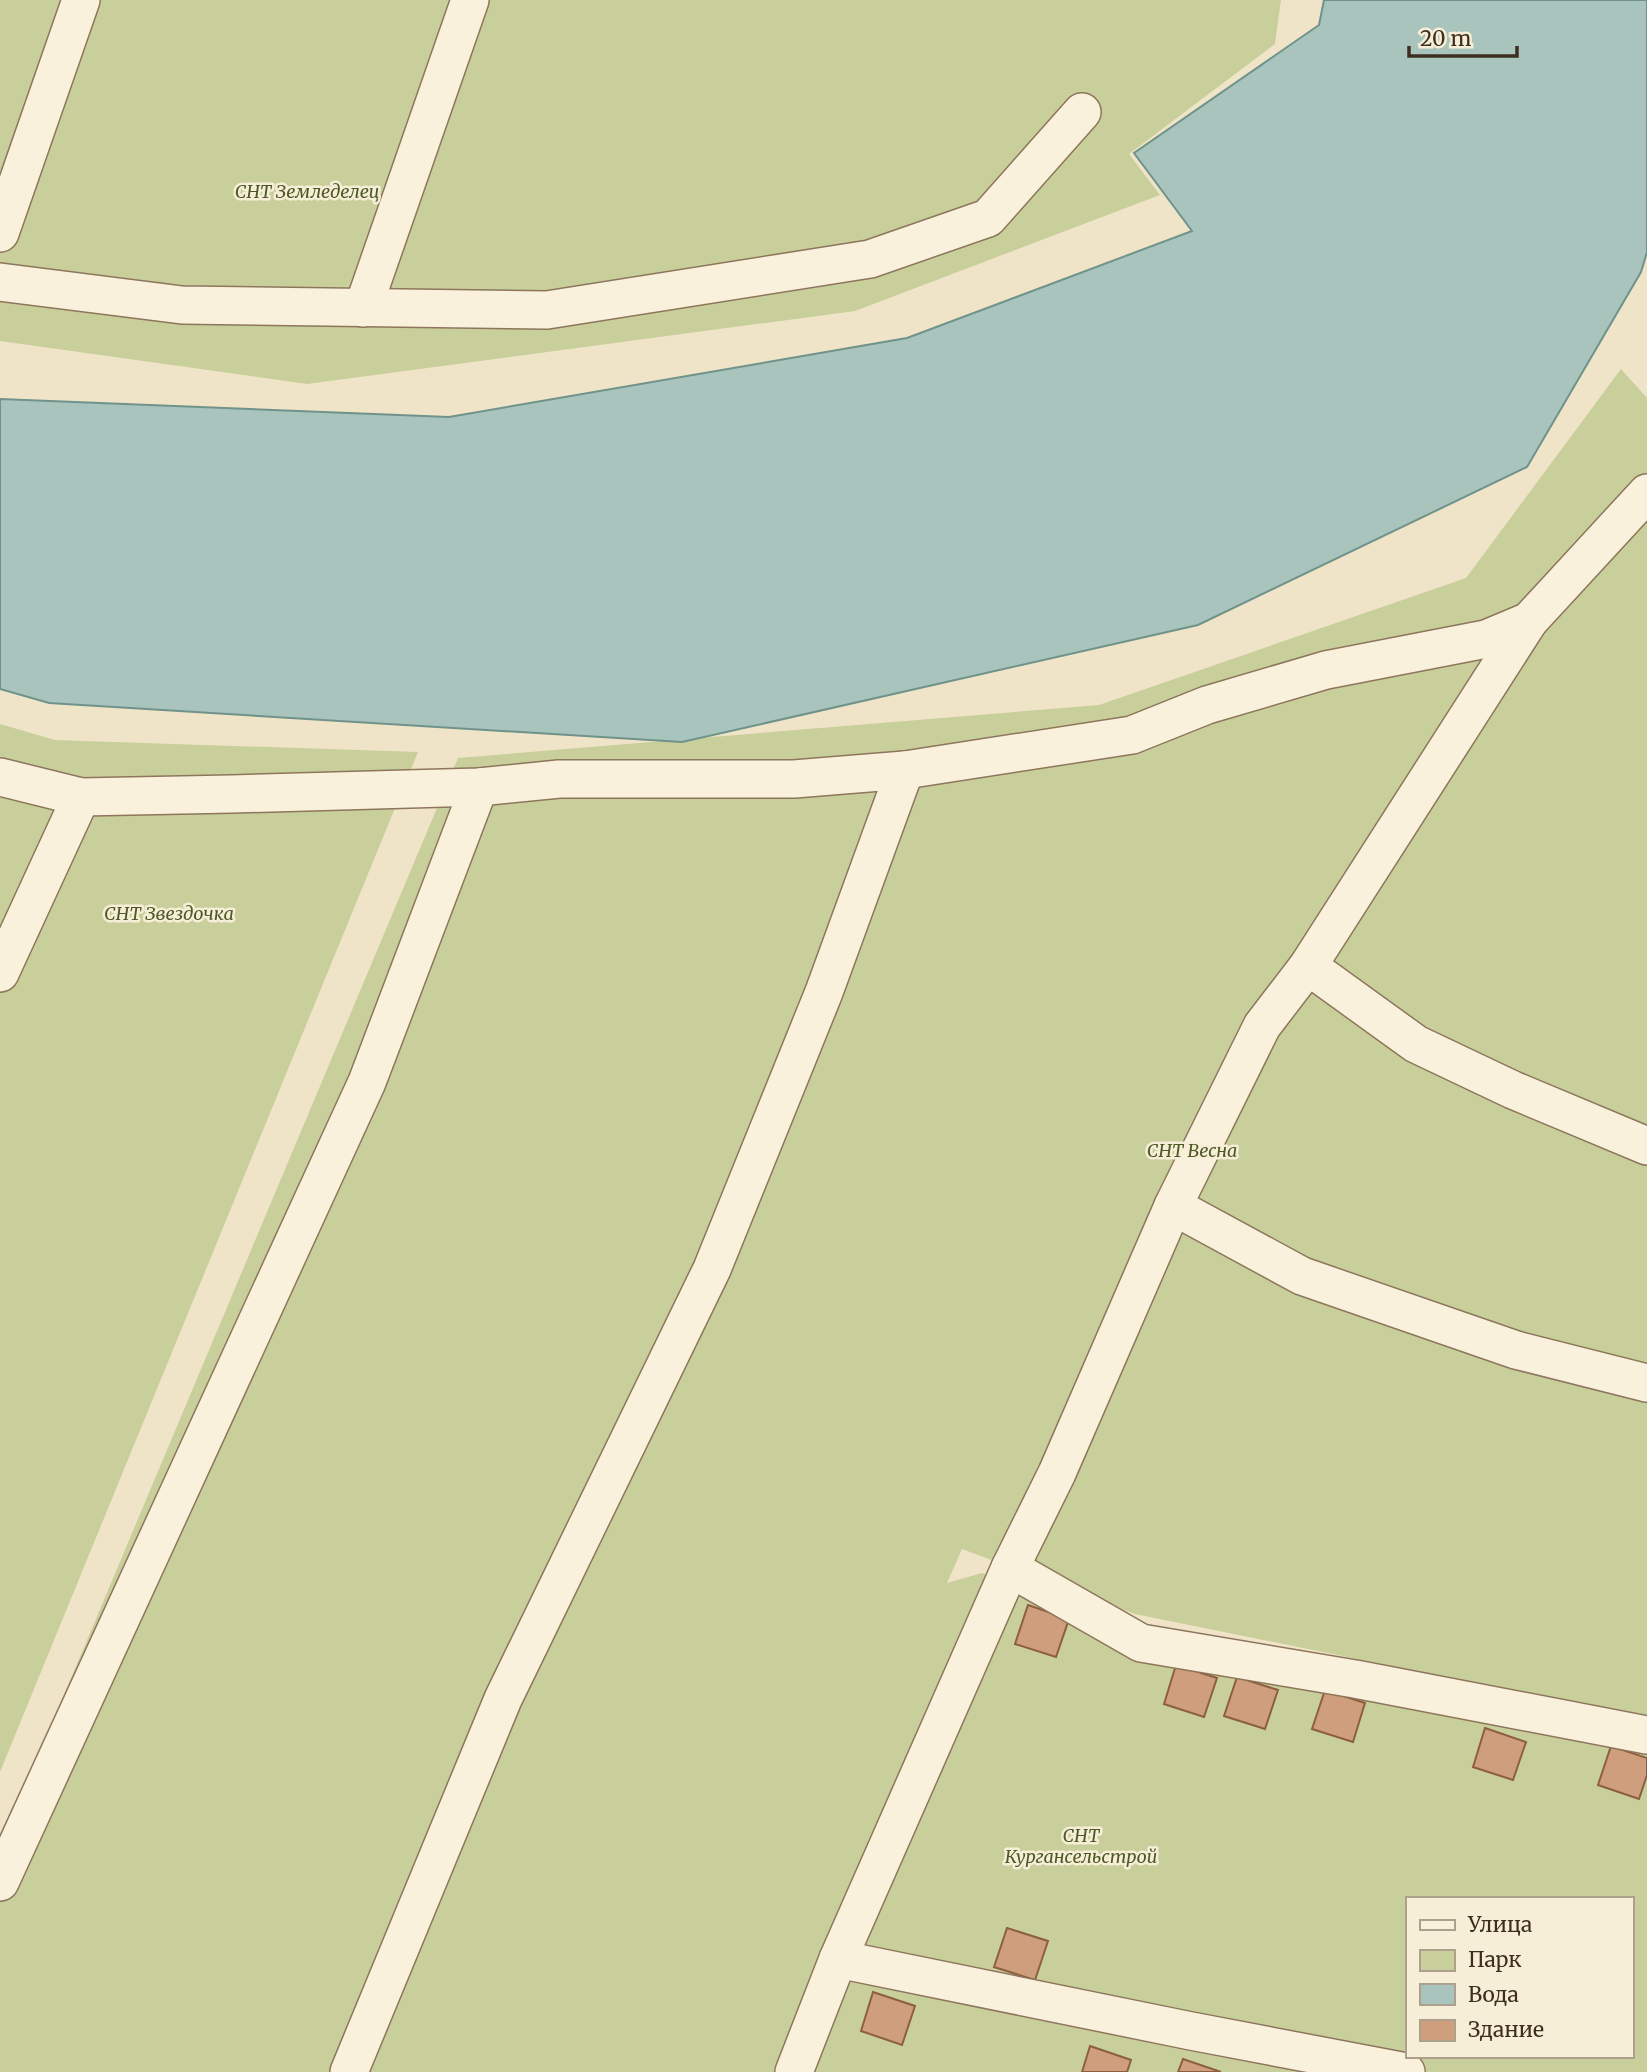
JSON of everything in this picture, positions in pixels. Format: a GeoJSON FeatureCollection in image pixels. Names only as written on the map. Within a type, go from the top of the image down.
{"type":"FeatureCollection","features":[{"type":"Feature","properties":{"kind":"street"},"geometry":{"type":"LineString","coordinates":[[0,233],[81,0]]}},
{"type":"Feature","properties":{"kind":"street"},"geometry":{"type":"LineString","coordinates":[[363,308],[470,0]]}},
{"type":"Feature","properties":{"kind":"street"},"geometry":{"type":"LineString","coordinates":[[0,282],[182,305],[547,310],[870,258],[988,218],[1082,112]]}},
{"type":"Feature","properties":{"kind":"street"},"geometry":{"type":"LineString","coordinates":[[794,2072],[838,1959],[1010,1568],[1057,1473],[1173,1206],[1262,1027],[1308,966],[1529,621],[1647,493]]}},
{"type":"Feature","properties":{"kind":"street"},"geometry":{"type":"LineString","coordinates":[[0,777],[81,797],[479,786],[559,779],[794,779],[905,770],[1132,735],[1207,705],[1326,670],[1486,639],[1529,621]]}},
{"type":"Feature","properties":{"kind":"street"},"geometry":{"type":"LineString","coordinates":[[349,2072],[503,1699],[712,1269],[824,992],[905,770]]}},
{"type":"Feature","properties":{"kind":"street"},"geometry":{"type":"LineString","coordinates":[[0,1882],[367,1082],[479,786]]}},
{"type":"Feature","properties":{"kind":"street"},"geometry":{"type":"LineString","coordinates":[[0,974],[81,797]]}},
{"type":"Feature","properties":{"kind":"street"},"geometry":{"type":"LineString","coordinates":[[1308,966],[1416,1044],[1513,1090],[1647,1146]]}},
{"type":"Feature","properties":{"kind":"street"},"geometry":{"type":"LineString","coordinates":[[1173,1206],[1302,1276],[1516,1350],[1647,1383]]}},
{"type":"Feature","properties":{"kind":"street"},"geometry":{"type":"LineString","coordinates":[[1010,1568],[1141,1643],[1355,1679],[1647,1735]]}},
{"type":"Feature","properties":{"kind":"street"},"geometry":{"type":"LineString","coordinates":[[838,1959],[1406,2072]]}},
{"type":"Feature","properties":{"kind":"green space","name":"СНТ Земледелец"},"geometry":{"type":"Polygon","coordinates":[[[0,0],[1281,0],[1275,44],[1129,154],[1160,195],[855,311],[307,384],[0,341],[0,0]]]}},
{"type":"Feature","properties":{"kind":"green space","name":"СНТ Весна"},"geometry":{"type":"Polygon","coordinates":[[[1621,369],[1647,398],[1647,1715],[1135,1614],[962,1549],[947,1583],[982,1573],[1165,1634],[1647,1723],[1647,2072],[0,2072],[0,1847],[458,758],[1099,705],[1466,578],[1621,369]]]}},
{"type":"Feature","properties":{"kind":"green space","name":"СНТ Звездочка"},"geometry":{"type":"Polygon","coordinates":[[[0,724],[55,740],[418,752],[0,1772],[0,724]]]}},
{"type":"Feature","properties":{"kind":"water"},"geometry":{"type":"Polygon","coordinates":[[[1324,0],[1647,0],[1647,252],[1641,272],[1527,467],[1198,625],[682,742],[49,703],[0,689],[0,399],[449,417],[907,338],[1192,231],[1134,153],[1319,25],[1324,0]]]}},
{"type":"Feature","properties":{"kind":"building"},"geometry":{"type":"Polygon","coordinates":[[[1028,1605],[1069,1619],[1056,1657],[1015,1644],[1028,1605]]]}},
{"type":"Feature","properties":{"kind":"building"},"geometry":{"type":"Polygon","coordinates":[[[1176,1665],[1217,1678],[1204,1717],[1164,1704],[1176,1665]]]}},
{"type":"Feature","properties":{"kind":"building"},"geometry":{"type":"Polygon","coordinates":[[[1237,1677],[1278,1690],[1265,1729],[1224,1716],[1237,1677]]]}},
{"type":"Feature","properties":{"kind":"building"},"geometry":{"type":"Polygon","coordinates":[[[1325,1690],[1365,1703],[1353,1742],[1312,1729],[1325,1690]]]}},
{"type":"Feature","properties":{"kind":"building"},"geometry":{"type":"Polygon","coordinates":[[[1485,1728],[1526,1742],[1513,1780],[1473,1767],[1485,1728]]]}},
{"type":"Feature","properties":{"kind":"building"},"geometry":{"type":"Polygon","coordinates":[[[1611,1746],[1647,1758],[1647,1775],[1639,1799],[1598,1785],[1611,1746]]]}},
{"type":"Feature","properties":{"kind":"building"},"geometry":{"type":"Polygon","coordinates":[[[1007,1928],[1048,1941],[1035,1980],[994,1967],[1007,1928]]]}},
{"type":"Feature","properties":{"kind":"building"},"geometry":{"type":"Polygon","coordinates":[[[873,1992],[915,2006],[902,2045],[861,2031],[873,1992]]]}},
{"type":"Feature","properties":{"kind":"building"},"geometry":{"type":"Polygon","coordinates":[[[1090,2046],[1131,2060],[1127,2072],[1082,2072],[1090,2046]]]}},
{"type":"Feature","properties":{"kind":"building"},"geometry":{"type":"Polygon","coordinates":[[[1183,2059],[1221,2072],[1178,2072],[1183,2059]]]}},
{"type":"Feature","properties":{"kind":"park label","name":"СНТ Кургансельстрой"},"geometry":{"type":"Point","coordinates":[1081,1846]}}]}
